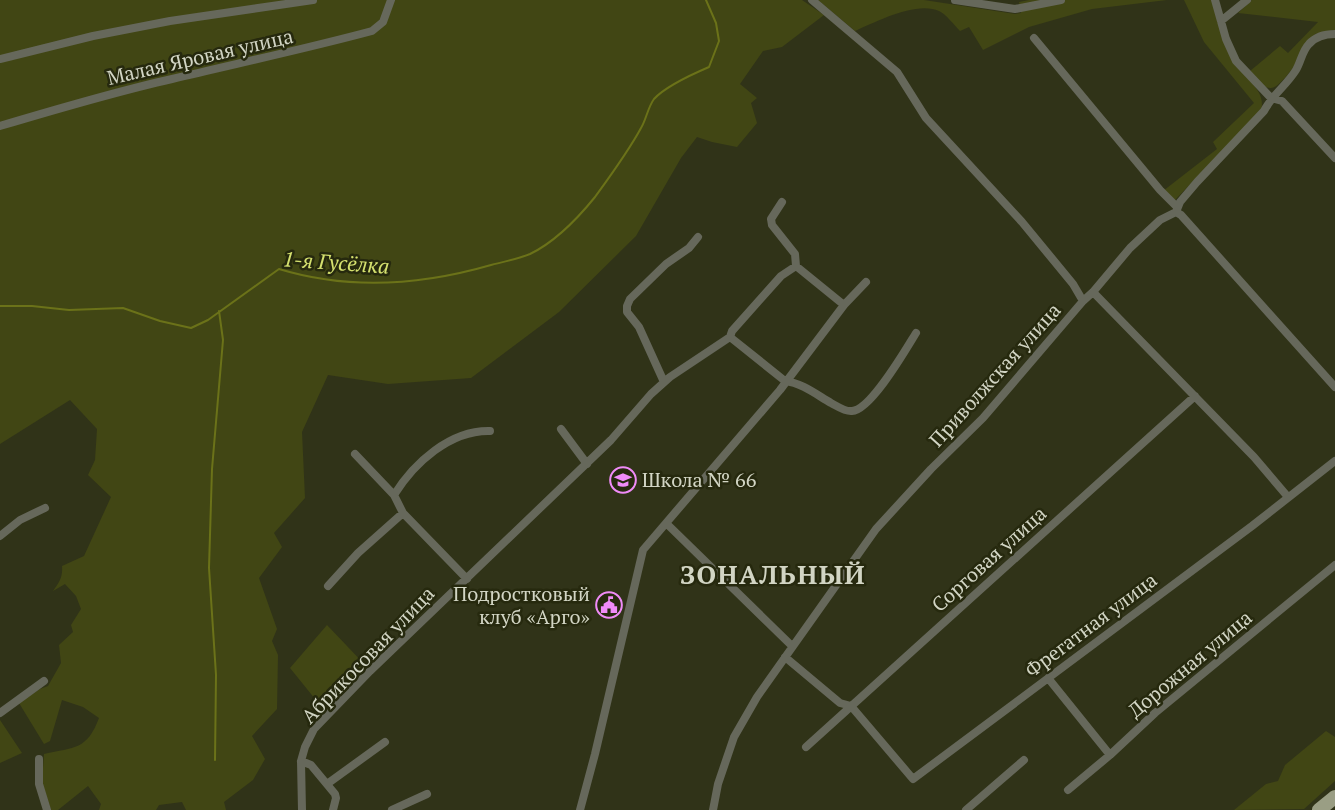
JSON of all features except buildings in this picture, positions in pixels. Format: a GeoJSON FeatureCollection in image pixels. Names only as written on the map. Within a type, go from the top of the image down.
{"type":"FeatureCollection","features":[{"type":"Feature","properties":{"kind":"main road"},"geometry":{"type":"LineString","coordinates":[[1319,810],[1335,796]]}},
{"type":"Feature","properties":{"kind":"street"},"geometry":{"type":"LineString","coordinates":[[0,58],[170,21],[313,0]]}},
{"type":"Feature","properties":{"kind":"street","name":"Малая Яровая улица"},"geometry":{"type":"LineString","coordinates":[[0,126],[124,91],[264,59],[372,31],[383,22],[391,0]]}},
{"type":"Feature","properties":{"kind":"street","name":"Приволжская улица"},"geometry":{"type":"LineString","coordinates":[[713,810],[718,784],[734,737],[757,697],[876,529],[931,469],[983,418],[1083,302],[1073,284],[1022,222],[926,118],[897,72],[812,0]]}},
{"type":"Feature","properties":{"kind":"street"},"geometry":{"type":"LineString","coordinates":[[956,0],[1015,9],[1061,0]]}},
{"type":"Feature","properties":{"kind":"street"},"geometry":{"type":"LineString","coordinates":[[1215,0],[1226,39],[1236,61],[1271,98],[1282,101],[1335,158]]}},
{"type":"Feature","properties":{"kind":"street"},"geometry":{"type":"LineString","coordinates":[[1221,21],[1247,0]]}},
{"type":"Feature","properties":{"kind":"street"},"geometry":{"type":"LineString","coordinates":[[1083,302],[1130,248],[1160,220],[1176,209],[1197,182],[1264,111],[1271,98],[1279,92],[1297,69],[1308,44],[1318,37],[1335,34]]}},
{"type":"Feature","properties":{"kind":"street"},"geometry":{"type":"LineString","coordinates":[[1034,38],[1181,215],[1334,383]]}},
{"type":"Feature","properties":{"kind":"street"},"geometry":{"type":"LineString","coordinates":[[782,202],[771,219],[772,225],[795,254],[796,266],[844,305]]}},
{"type":"Feature","properties":{"kind":"street"},"geometry":{"type":"LineString","coordinates":[[664,382],[639,327],[627,312],[627,306],[637,292],[666,264],[689,248],[698,237]]}},
{"type":"Feature","properties":{"kind":"street","name":"Абрикосовая улица"},"geometry":{"type":"LineString","coordinates":[[303,810],[301,761],[314,729],[587,464],[651,394],[664,382],[730,337],[732,331],[781,276],[796,266]]}},
{"type":"Feature","properties":{"kind":"street"},"geometry":{"type":"LineString","coordinates":[[580,810],[640,560],[650,540],[667,524],[785,381],[844,305],[866,282]]}},
{"type":"Feature","properties":{"kind":"street"},"geometry":{"type":"LineString","coordinates":[[1093,292],[1254,457],[1288,497]]}},
{"type":"Feature","properties":{"kind":"street"},"geometry":{"type":"LineString","coordinates":[[730,337],[785,381],[795,382],[851,412],[860,409],[886,381],[916,333]]}},
{"type":"Feature","properties":{"kind":"street","name":"Сорговая улица"},"geometry":{"type":"LineString","coordinates":[[806,747],[1195,396]]}},
{"type":"Feature","properties":{"kind":"street"},"geometry":{"type":"LineString","coordinates":[[561,429],[587,464]]}},
{"type":"Feature","properties":{"kind":"street"},"geometry":{"type":"LineString","coordinates":[[394,495],[424,458],[460,436],[473,431],[490,431]]}},
{"type":"Feature","properties":{"kind":"street"},"geometry":{"type":"LineString","coordinates":[[355,454],[394,495],[403,513],[467,579]]}},
{"type":"Feature","properties":{"kind":"street","name":"Фрегатная улица"},"geometry":{"type":"LineString","coordinates":[[851,706],[913,779],[1252,526],[1335,461]]}},
{"type":"Feature","properties":{"kind":"street"},"geometry":{"type":"LineString","coordinates":[[0,536],[20,520],[45,508]]}},
{"type":"Feature","properties":{"kind":"street"},"geometry":{"type":"LineString","coordinates":[[328,586],[358,553],[403,513]]}},
{"type":"Feature","properties":{"kind":"street"},"geometry":{"type":"LineString","coordinates":[[667,524],[792,646]]}},
{"type":"Feature","properties":{"kind":"street","name":"Дорожная улица"},"geometry":{"type":"LineString","coordinates":[[1068,790],[1155,713],[1335,565]]}},
{"type":"Feature","properties":{"kind":"street"},"geometry":{"type":"LineString","coordinates":[[785,657],[840,703],[851,706]]}},
{"type":"Feature","properties":{"kind":"street"},"geometry":{"type":"LineString","coordinates":[[1048,678],[1110,755]]}},
{"type":"Feature","properties":{"kind":"street"},"geometry":{"type":"LineString","coordinates":[[0,713],[44,681]]}},
{"type":"Feature","properties":{"kind":"street"},"geometry":{"type":"LineString","coordinates":[[327,784],[385,742]]}},
{"type":"Feature","properties":{"kind":"street"},"geometry":{"type":"LineString","coordinates":[[39,759],[39,784],[47,810]]}},
{"type":"Feature","properties":{"kind":"street"},"geometry":{"type":"LineString","coordinates":[[966,810],[1024,760]]}},
{"type":"Feature","properties":{"kind":"street"},"geometry":{"type":"LineString","coordinates":[[301,761],[311,765],[327,784],[336,798],[333,810]]}},
{"type":"Feature","properties":{"kind":"street"},"geometry":{"type":"LineString","coordinates":[[392,810],[427,794]]}},
{"type":"Feature","properties":{"kind":"green space"},"geometry":{"type":"Polygon","coordinates":[[[0,0],[802,0],[824,15],[782,47],[763,51],[740,84],[757,98],[751,103],[757,123],[737,147],[697,137],[681,158],[636,236],[559,312],[471,378],[388,384],[328,375],[302,432],[305,498],[274,533],[282,547],[259,578],[277,629],[272,641],[278,655],[277,709],[252,736],[265,759],[253,780],[224,802],[226,810],[186,810],[182,802],[159,805],[156,810],[99,810],[101,804],[88,786],[58,810],[51,810],[42,782],[44,754],[72,748],[84,742],[90,736],[99,718],[83,707],[62,700],[50,741],[44,744],[19,703],[48,686],[61,663],[59,645],[73,632],[71,625],[81,609],[76,596],[65,584],[53,591],[60,580],[62,566],[84,556],[111,497],[88,475],[95,460],[97,429],[70,400],[0,444],[0,0]]]}},
{"type":"Feature","properties":{"kind":"green space"},"geometry":{"type":"Polygon","coordinates":[[[818,0],[924,0],[1015,14],[1021,13],[1019,2],[1029,0],[1167,0],[1092,9],[1029,27],[983,50],[969,27],[960,31],[939,11],[919,9],[908,11],[855,31],[818,0]]]}},
{"type":"Feature","properties":{"kind":"green space"},"geometry":{"type":"Polygon","coordinates":[[[1184,0],[1212,0],[1231,55],[1258,90],[1262,103],[1261,110],[1175,200],[1163,191],[1217,149],[1213,142],[1254,103],[1204,42],[1184,0]]]}},
{"type":"Feature","properties":{"kind":"green space"},"geometry":{"type":"Polygon","coordinates":[[[1252,0],[1335,0],[1335,30],[1315,34],[1288,74],[1271,88],[1262,85],[1250,71],[1280,46],[1288,53],[1318,22],[1238,13],[1252,0]]]}},
{"type":"Feature","properties":{"kind":"green space"},"geometry":{"type":"Polygon","coordinates":[[[327,625],[367,667],[324,710],[290,668],[327,625]]]}},
{"type":"Feature","properties":{"kind":"green space"},"geometry":{"type":"Polygon","coordinates":[[[0,720],[22,753],[0,763],[0,720]]]}},
{"type":"Feature","properties":{"kind":"green space"},"geometry":{"type":"Polygon","coordinates":[[[1326,731],[1335,737],[1335,781],[1304,809],[1234,810],[1266,784],[1278,781],[1285,765],[1326,731]]]}},
{"type":"Feature","properties":{"kind":"waterway","name":"1-я Гусёлка"},"geometry":{"type":"LineString","coordinates":[[0,306],[32,306],[69,310],[123,308],[160,321],[191,328],[208,320],[279,269],[332,280],[412,281],[465,272],[530,254],[565,229],[595,197],[636,137],[654,99],[673,85],[709,67],[719,41],[716,23],[706,0]]}},
{"type":"Feature","properties":{"kind":"waterway"},"geometry":{"type":"LineString","coordinates":[[215,760],[216,675],[209,568],[212,469],[223,340],[219,311]]}},
{"type":"Feature","properties":{"kind":"place","name":"Школа № 66"},"geometry":{"type":"Point","coordinates":[623,480]}},
{"type":"Feature","properties":{"kind":"place","name":"Подростковый клуб «Арго»"},"geometry":{"type":"Point","coordinates":[609,605]}},
{"type":"Feature","properties":{"kind":"district","name":"ЗОНАЛЬНЫЙ"},"geometry":{"type":"Point","coordinates":[773,575]}}]}
